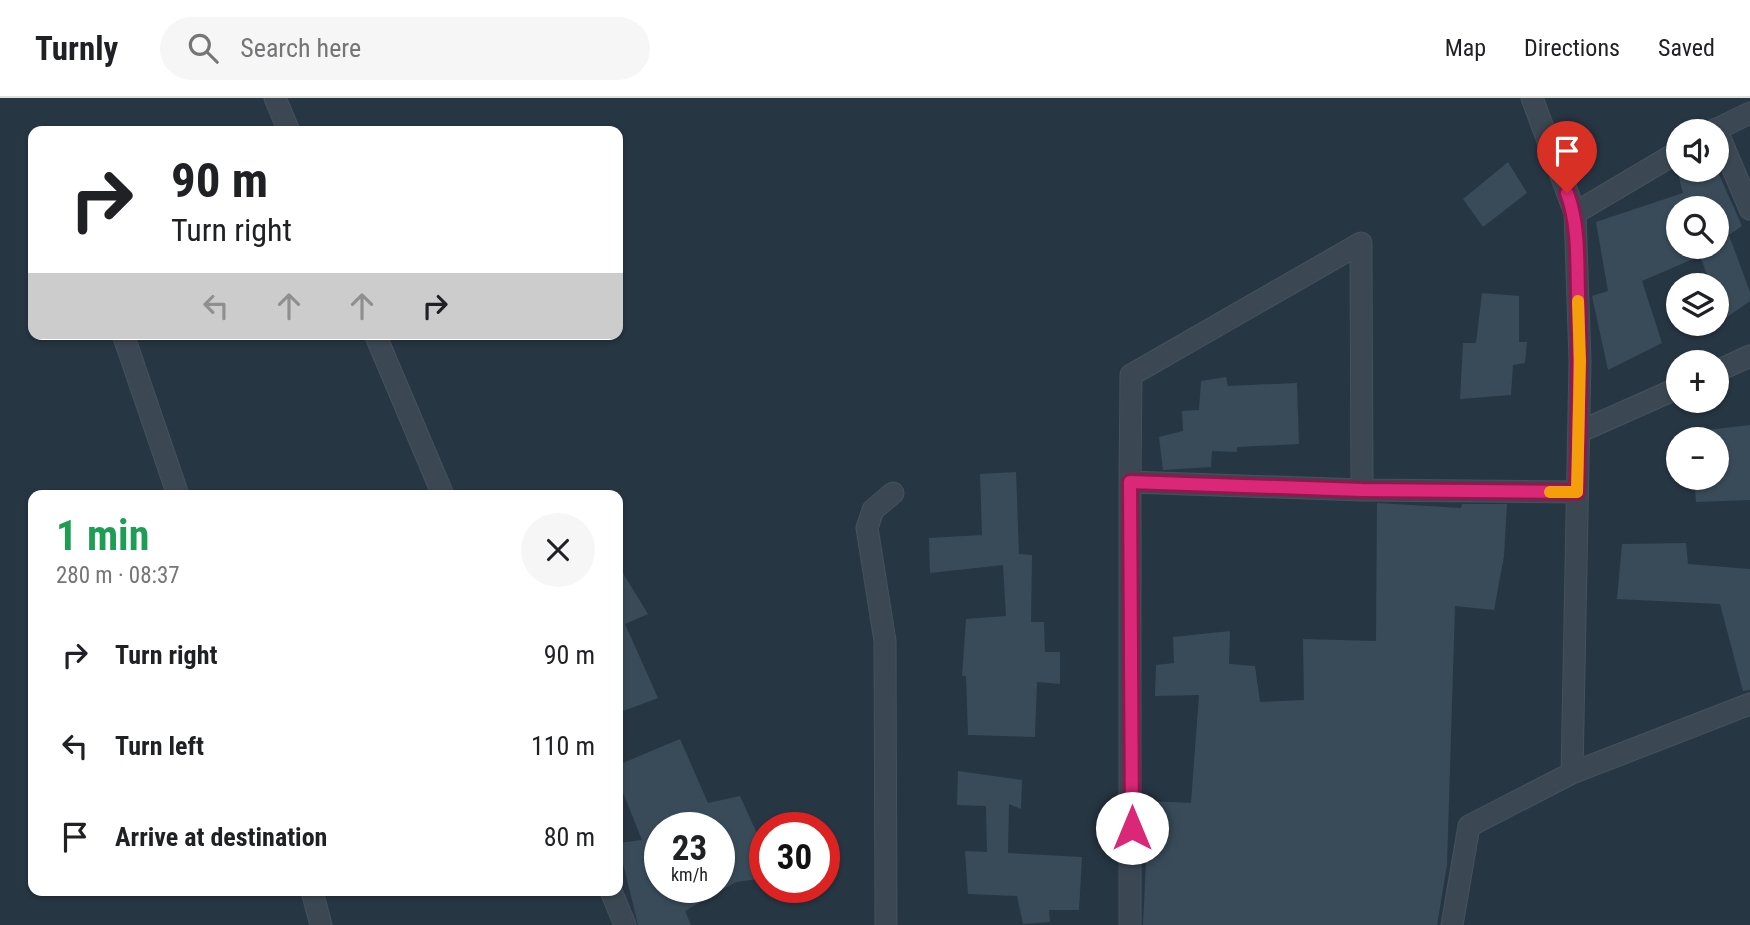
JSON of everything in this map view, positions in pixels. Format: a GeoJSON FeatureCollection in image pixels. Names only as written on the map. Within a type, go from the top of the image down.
{"type":"FeatureCollection","features":[{"type":"Feature","properties":{"kind":"street"},"geometry":{"type":"LineString","coordinates":[[275,98],[287,126]]}},
{"type":"Feature","properties":{"kind":"street"},"geometry":{"type":"LineString","coordinates":[[1532,98],[1575,213],[1580,361],[1572,774]]}},
{"type":"Feature","properties":{"kind":"street"},"geometry":{"type":"LineString","coordinates":[[1729,123],[1750,113]]}},
{"type":"Feature","properties":{"kind":"street"},"geometry":{"type":"LineString","coordinates":[[1575,213],[1666,159]]}},
{"type":"Feature","properties":{"kind":"street"},"geometry":{"type":"LineString","coordinates":[[1729,163],[1750,209]]}},
{"type":"Feature","properties":{"kind":"street"},"geometry":{"type":"LineString","coordinates":[[1130,925],[1131,375],[1361,243],[1362,490]]}},
{"type":"Feature","properties":{"kind":"street"},"geometry":{"type":"LineString","coordinates":[[125,340],[176,490]]}},
{"type":"Feature","properties":{"kind":"street"},"geometry":{"type":"LineString","coordinates":[[378,340],[441,490]]}},
{"type":"Feature","properties":{"kind":"street"},"geometry":{"type":"LineString","coordinates":[[1729,365],[1750,356]]}},
{"type":"Feature","properties":{"kind":"street"},"geometry":{"type":"LineString","coordinates":[[1578,432],[1666,393]]}},
{"type":"Feature","properties":{"kind":"street"},"geometry":{"type":"LineString","coordinates":[[1130,482],[1362,490],[1577,492]]}},
{"type":"Feature","properties":{"kind":"street"},"geometry":{"type":"LineString","coordinates":[[886,925],[886,641],[867,528],[873,510],[893,492]]}},
{"type":"Feature","properties":{"kind":"street"},"geometry":{"type":"LineString","coordinates":[[1452,925],[1469,826],[1572,774],[1750,705]]}},
{"type":"Feature","properties":{"kind":"street"},"geometry":{"type":"LineString","coordinates":[[313,896],[321,925]]}},
{"type":"Feature","properties":{"kind":"street"},"geometry":{"type":"LineString","coordinates":[[613,896],[625,925]]}},
{"type":"Feature","properties":{"kind":"building"},"geometry":{"type":"Polygon","coordinates":[[[1508,162],[1527,193],[1483,227],[1463,199],[1508,162]]]}},
{"type":"Feature","properties":{"kind":"building"},"geometry":{"type":"Polygon","coordinates":[[[1680,182],[1722,182],[1729,196],[1674,196],[1683,193],[1680,182]]]}},
{"type":"Feature","properties":{"kind":"building"},"geometry":{"type":"Polygon","coordinates":[[[1729,197],[1742,226],[1729,235],[1729,197]]]}},
{"type":"Feature","properties":{"kind":"building"},"geometry":{"type":"Polygon","coordinates":[[[1666,199],[1666,259],[1693,259],[1642,281],[1662,343],[1608,370],[1592,296],[1608,291],[1596,222],[1666,199]]]}},
{"type":"Feature","properties":{"kind":"building"},"geometry":{"type":"Polygon","coordinates":[[[1729,235],[1750,292],[1750,301],[1729,316],[1729,273],[1706,273],[1701,259],[1729,259],[1729,235]]]}},
{"type":"Feature","properties":{"kind":"building"},"geometry":{"type":"Polygon","coordinates":[[[1482,293],[1519,296],[1519,342],[1527,342],[1525,363],[1513,365],[1511,395],[1460,399],[1463,343],[1476,343],[1482,293]]]}},
{"type":"Feature","properties":{"kind":"building"},"geometry":{"type":"Polygon","coordinates":[[[1226,377],[1228,386],[1297,383],[1299,444],[1237,447],[1237,452],[1212,451],[1211,467],[1163,470],[1159,437],[1183,431],[1182,411],[1199,410],[1201,381],[1226,377]]]}},
{"type":"Feature","properties":{"kind":"building"},"geometry":{"type":"Polygon","coordinates":[[[1750,425],[1750,500],[1696,502],[1695,490],[1729,490],[1729,427],[1750,425]]]}},
{"type":"Feature","properties":{"kind":"building"},"geometry":{"type":"Polygon","coordinates":[[[1016,472],[1019,554],[1032,555],[1031,622],[1044,622],[1045,652],[1060,652],[1060,684],[1037,682],[1035,737],[968,735],[966,676],[962,676],[966,619],[1006,616],[1003,565],[930,573],[929,538],[982,535],[980,474],[1016,472]]]}},
{"type":"Feature","properties":{"kind":"building"},"geometry":{"type":"Polygon","coordinates":[[[1377,503],[1461,508],[1462,504],[1507,504],[1504,556],[1494,610],[1455,606],[1447,865],[1437,925],[1143,925],[1146,861],[1151,861],[1149,801],[1191,803],[1199,695],[1155,696],[1156,665],[1174,663],[1173,637],[1230,631],[1229,664],[1255,666],[1260,702],[1304,700],[1303,639],[1376,641],[1377,503]]]}},
{"type":"Feature","properties":{"kind":"building"},"geometry":{"type":"Polygon","coordinates":[[[1686,543],[1688,564],[1750,569],[1750,690],[1743,691],[1720,604],[1617,599],[1622,544],[1686,543]]]}},
{"type":"Feature","properties":{"kind":"building"},"geometry":{"type":"Polygon","coordinates":[[[623,573],[648,614],[625,624],[658,698],[623,711],[623,573]]]}},
{"type":"Feature","properties":{"kind":"building"},"geometry":{"type":"Polygon","coordinates":[[[680,739],[708,803],[740,796],[749,816],[749,880],[735,883],[735,812],[644,812],[644,903],[699,903],[685,911],[691,925],[638,925],[623,864],[623,842],[642,840],[623,792],[623,763],[680,739]]]}},
{"type":"Feature","properties":{"kind":"building"},"geometry":{"type":"Polygon","coordinates":[[[958,771],[1022,780],[1021,809],[1009,804],[1008,853],[1082,857],[1079,910],[1049,910],[1050,922],[1023,924],[1017,896],[968,894],[965,851],[987,852],[986,806],[957,805],[958,771]]]}},
{"type":"Feature","properties":{"kind":"slow traffic"},"geometry":{"type":"LineString","coordinates":[[1550,492],[1577,492],[1580,361],[1578,301]]}},
{"type":"Feature","properties":{"kind":"route"},"geometry":{"type":"LineString","coordinates":[[1132,828],[1130,482],[1362,490],[1577,492],[1580,361],[1575,213],[1567,193]]}}]}
